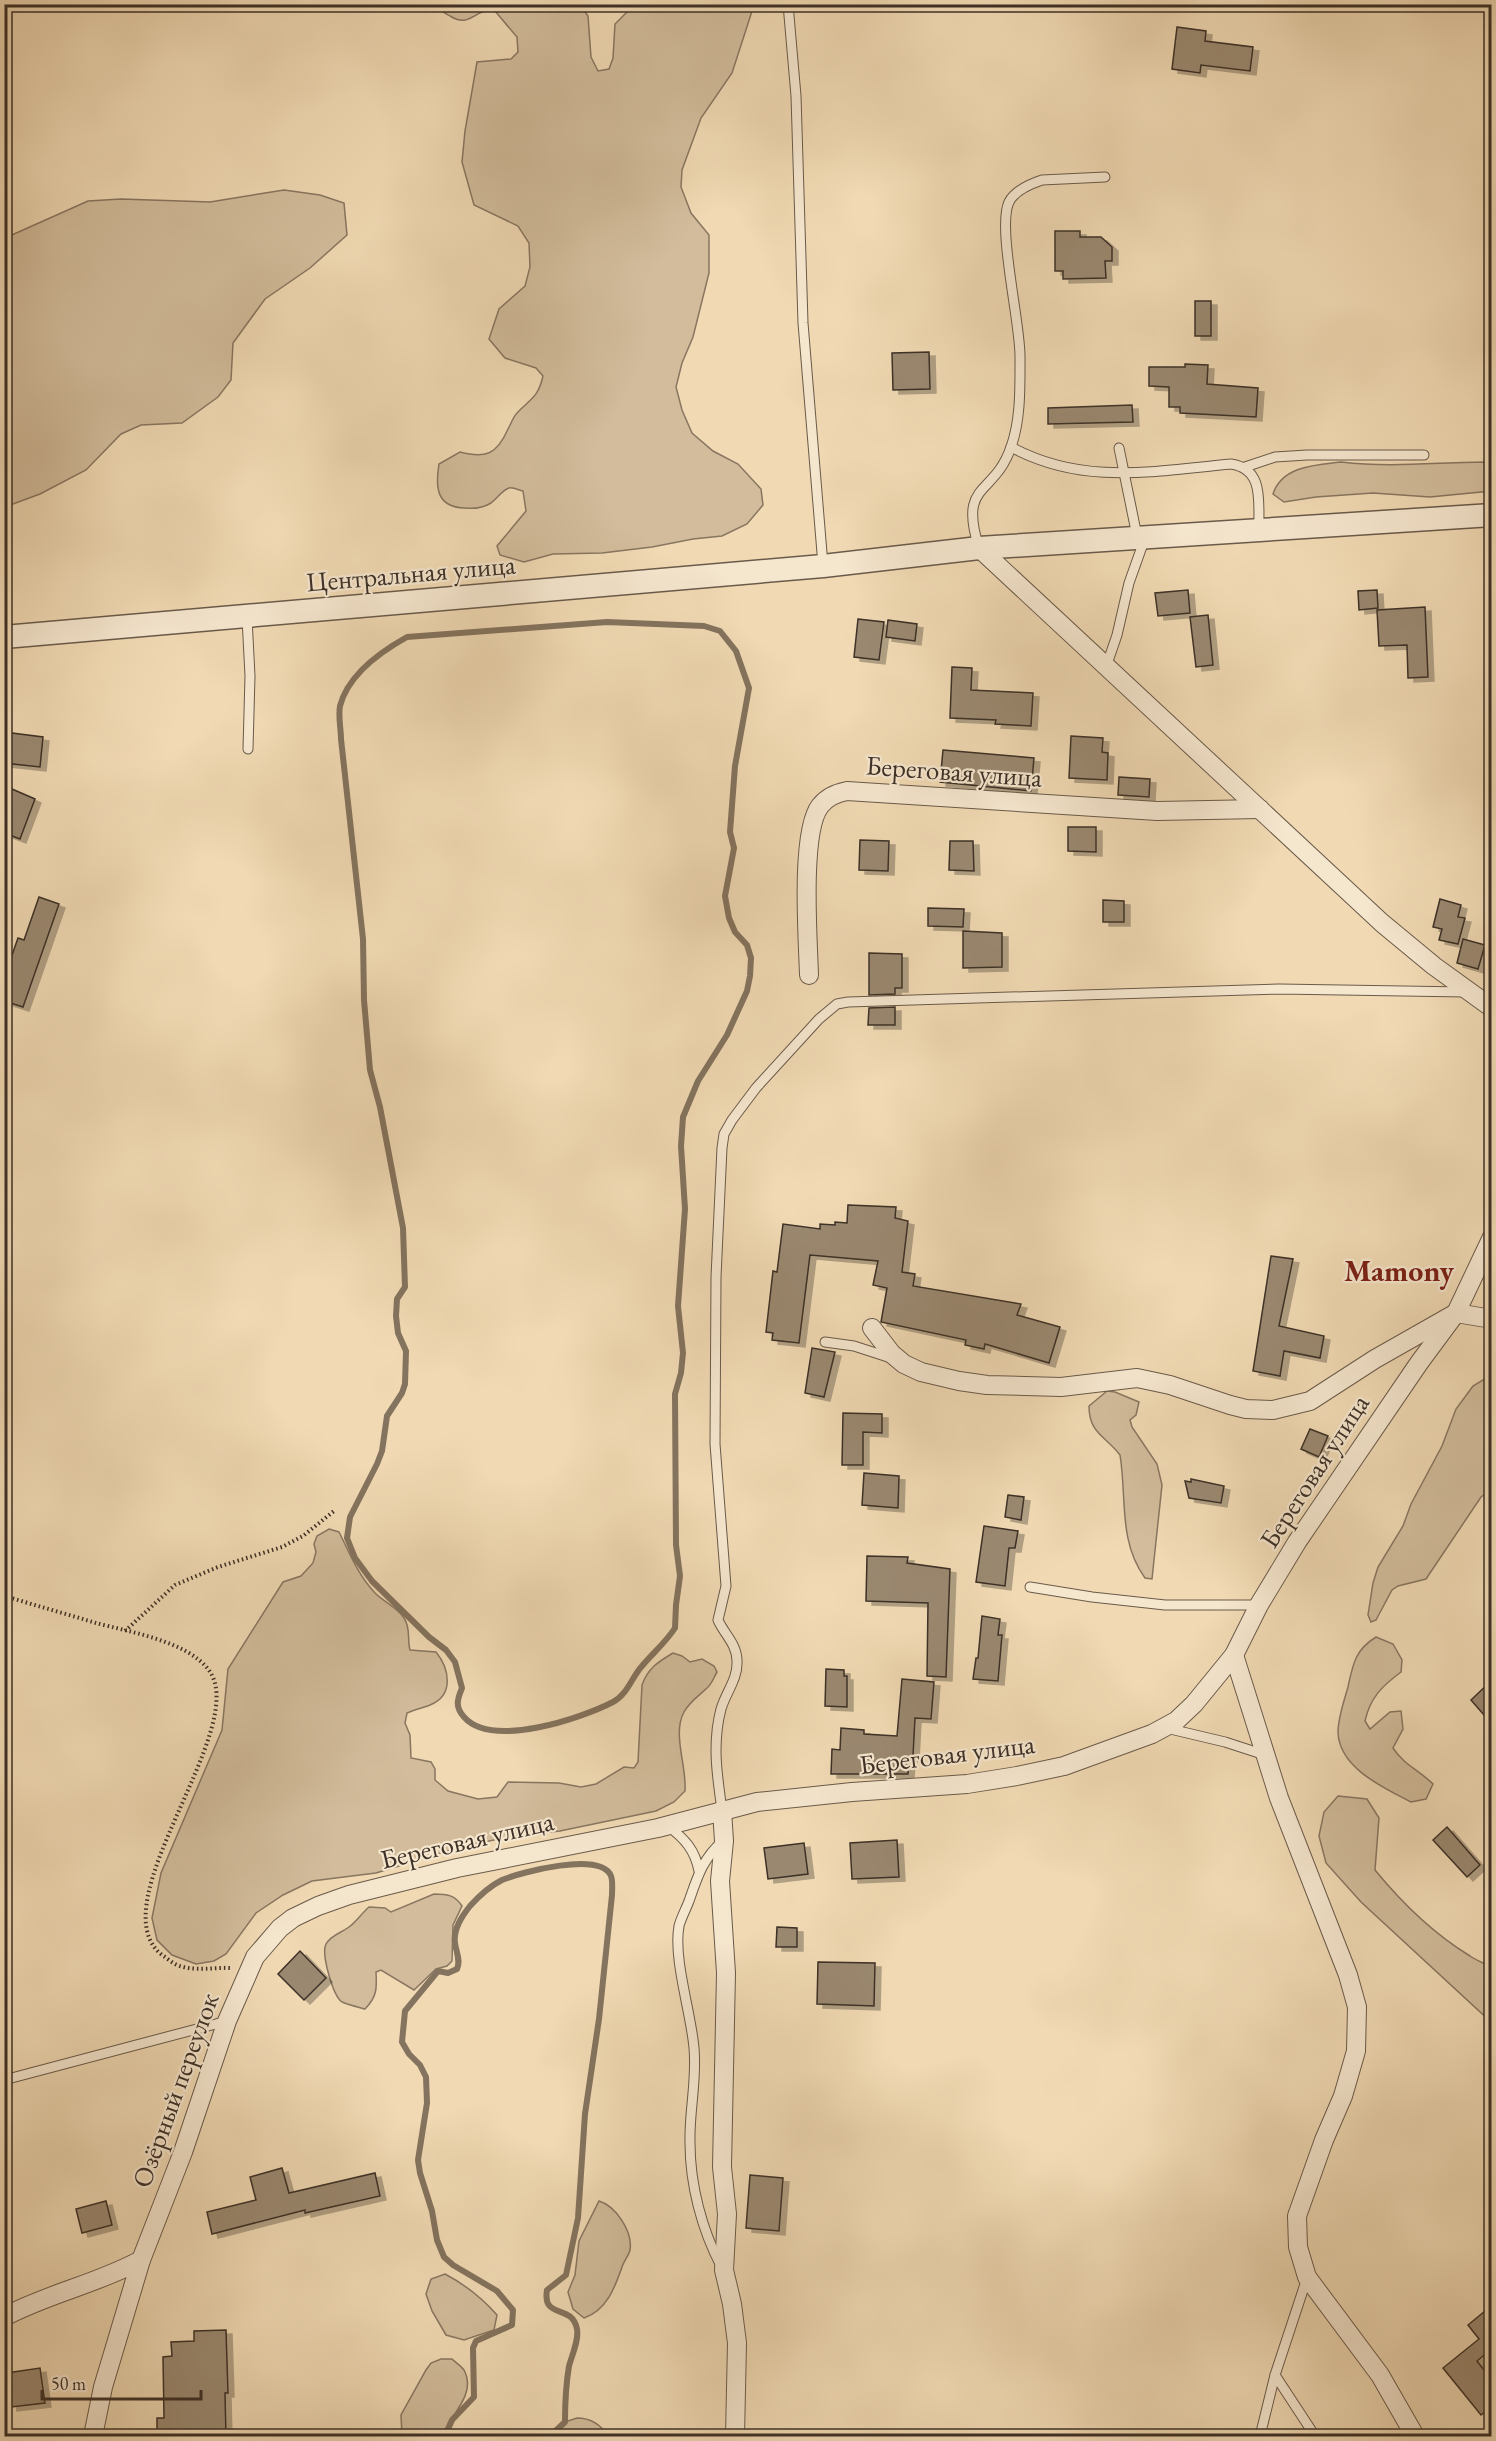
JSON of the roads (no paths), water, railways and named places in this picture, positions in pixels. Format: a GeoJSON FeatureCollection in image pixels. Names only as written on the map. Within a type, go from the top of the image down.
{"type":"FeatureCollection","features":[{"type":"Feature","properties":{"kind":"street","name":"Центральная улица"},"geometry":{"type":"LineString","coordinates":[[4,637],[823,566],[979,548],[1491,515]]}},
{"type":"Feature","properties":{"kind":"street"},"geometry":{"type":"LineString","coordinates":[[979,548],[1382,923],[1434,966],[1491,1008]]}},
{"type":"Feature","properties":{"kind":"street","name":"Береговая улица"},"geometry":{"type":"LineString","coordinates":[[808,975],[807,923],[811,829],[820,807],[836,793],[847,791],[1157,811],[1260,809]]}},
{"type":"Feature","properties":{"kind":"street","name":"Береговая улица"},"geometry":{"type":"LineString","coordinates":[[267,1941],[293,1918],[318,1906],[390,1884],[667,1825],[722,1810],[790,1798],[968,1784],[1017,1776],[1064,1766],[1121,1747],[1164,1728],[1176,1721],[1194,1704],[1234,1655],[1259,1605],[1298,1542],[1361,1447],[1456,1313],[1491,1237]]}},
{"type":"Feature","properties":{"kind":"street"},"geometry":{"type":"LineString","coordinates":[[872,1328],[892,1354],[904,1364],[921,1372],[987,1385],[1076,1386],[1117,1379],[1153,1380],[1246,1409],[1273,1410],[1310,1401],[1367,1363],[1456,1313],[1491,1319]]}},
{"type":"Feature","properties":{"kind":"street"},"geometry":{"type":"LineString","coordinates":[[1234,1655],[1279,1798],[1348,1975],[1357,2007],[1356,2051],[1343,2096],[1324,2140],[1297,2217],[1298,2247],[1307,2277],[1380,2375],[1415,2436]]}},
{"type":"Feature","properties":{"kind":"street"},"geometry":{"type":"LineString","coordinates":[[722,1810],[724,1841],[720,1881],[726,1973],[722,2091],[722,2167],[727,2214],[724,2270],[732,2304],[737,2343],[735,2436]]}},
{"type":"Feature","properties":{"kind":"street","name":"Озёрный переулок"},"geometry":{"type":"LineString","coordinates":[[93,2436],[102,2387],[141,2260],[183,2152],[227,2021],[250,1969],[267,1941]]}},
{"type":"Feature","properties":{"kind":"street"},"geometry":{"type":"LineString","coordinates":[[4,2318],[38,2301],[119,2272],[141,2260]]}},
{"type":"Feature","properties":{"kind":"lane"},"geometry":{"type":"LineString","coordinates":[[788,4],[796,96],[803,323],[823,566]]}},
{"type":"Feature","properties":{"kind":"lane"},"geometry":{"type":"LineString","coordinates":[[979,548],[973,528],[972,505],[980,490],[998,471],[1011,447],[1018,410],[1020,339],[1006,237],[1008,204],[1016,193],[1042,180],[1105,177]]}},
{"type":"Feature","properties":{"kind":"lane"},"geometry":{"type":"LineString","coordinates":[[1011,447],[1031,457],[1075,471],[1125,474],[1232,464],[1245,467],[1275,458],[1306,455],[1424,455]]}},
{"type":"Feature","properties":{"kind":"lane"},"geometry":{"type":"LineString","coordinates":[[1106,667],[1117,635],[1141,538],[1119,448]]}},
{"type":"Feature","properties":{"kind":"lane"},"geometry":{"type":"LineString","coordinates":[[1245,467],[1257,485],[1259,531]]}},
{"type":"Feature","properties":{"kind":"lane"},"geometry":{"type":"LineString","coordinates":[[247,615],[250,676],[248,748]]}},
{"type":"Feature","properties":{"kind":"lane"},"geometry":{"type":"LineString","coordinates":[[722,1810],[715,1753],[717,1729],[722,1707],[736,1673],[737,1661],[732,1642],[718,1620],[726,1586],[714,1444],[716,1277],[722,1148],[724,1134],[742,1106],[819,1019],[837,1004],[848,1002],[1279,989],[1470,992]]}},
{"type":"Feature","properties":{"kind":"lane"},"geometry":{"type":"LineString","coordinates":[[825,1342],[864,1348],[904,1364]]}},
{"type":"Feature","properties":{"kind":"lane"},"geometry":{"type":"LineString","coordinates":[[1030,1587],[1153,1604],[1259,1605]]}},
{"type":"Feature","properties":{"kind":"lane"},"geometry":{"type":"LineString","coordinates":[[1164,1728],[1225,1742],[1265,1755]]}},
{"type":"Feature","properties":{"kind":"lane"},"geometry":{"type":"LineString","coordinates":[[667,1825],[694,1851],[699,1871]]}},
{"type":"Feature","properties":{"kind":"lane"},"geometry":{"type":"LineString","coordinates":[[724,1841],[712,1851],[699,1871],[679,1926],[678,1947],[694,2048],[695,2090],[690,2145],[705,2232],[724,2270]]}},
{"type":"Feature","properties":{"kind":"lane"},"geometry":{"type":"LineString","coordinates":[[4,2080],[227,2021]]}},
{"type":"Feature","properties":{"kind":"lane"},"geometry":{"type":"LineString","coordinates":[[1260,2436],[1275,2375],[1307,2277]]}},
{"type":"Feature","properties":{"kind":"lane"},"geometry":{"type":"LineString","coordinates":[[1275,2375],[1316,2436]]}},
{"type":"Feature","properties":{"kind":"waterway"},"geometry":{"type":"LineString","coordinates":[[607,622],[704,626],[720,631],[736,651],[749,688],[735,766],[730,832],[734,848],[725,896],[729,918],[735,932],[747,945],[751,958],[750,976],[747,991],[727,1035],[698,1081],[683,1117],[681,1146],[685,1209],[678,1306],[683,1353],[681,1373],[675,1394],[676,1545],[680,1576],[675,1628],[638,1670],[622,1695],[613,1702],[581,1716],[537,1728],[515,1731],[495,1730],[477,1726],[464,1717],[459,1710],[458,1703],[462,1688],[455,1662],[446,1650],[429,1637],[372,1581],[355,1558],[347,1538],[350,1517],[382,1451],[387,1416],[405,1384],[406,1351],[398,1333],[396,1316],[397,1299],[405,1287],[403,1228],[380,1107],[370,1070],[364,1000],[363,939],[339,710],[344,695],[358,674],[376,657],[407,637],[607,622]]}},
{"type":"Feature","properties":{"kind":"waterway"},"geometry":{"type":"LineString","coordinates":[[445,2436],[452,2420],[474,2397],[473,2348],[476,2341],[512,2325],[513,2310],[497,2291],[453,2265],[444,2257],[437,2240],[432,2211],[418,2160],[427,2103],[426,2077],[420,2065],[409,2054],[402,2042],[405,2011],[438,1971],[448,1973],[457,1969],[455,1938],[457,1928],[470,1906],[489,1888],[502,1880],[526,1872],[577,1864],[604,1869],[611,1876],[612,1895],[599,2019],[585,2114],[578,2218],[566,2275],[547,2290],[549,2305],[570,2316],[577,2329],[576,2343],[568,2373],[565,2422],[550,2436]]}},
{"type":"Feature","properties":{"kind":"district","name":"Mamony"},"geometry":{"type":"Point","coordinates":[1399,1270]}}]}
